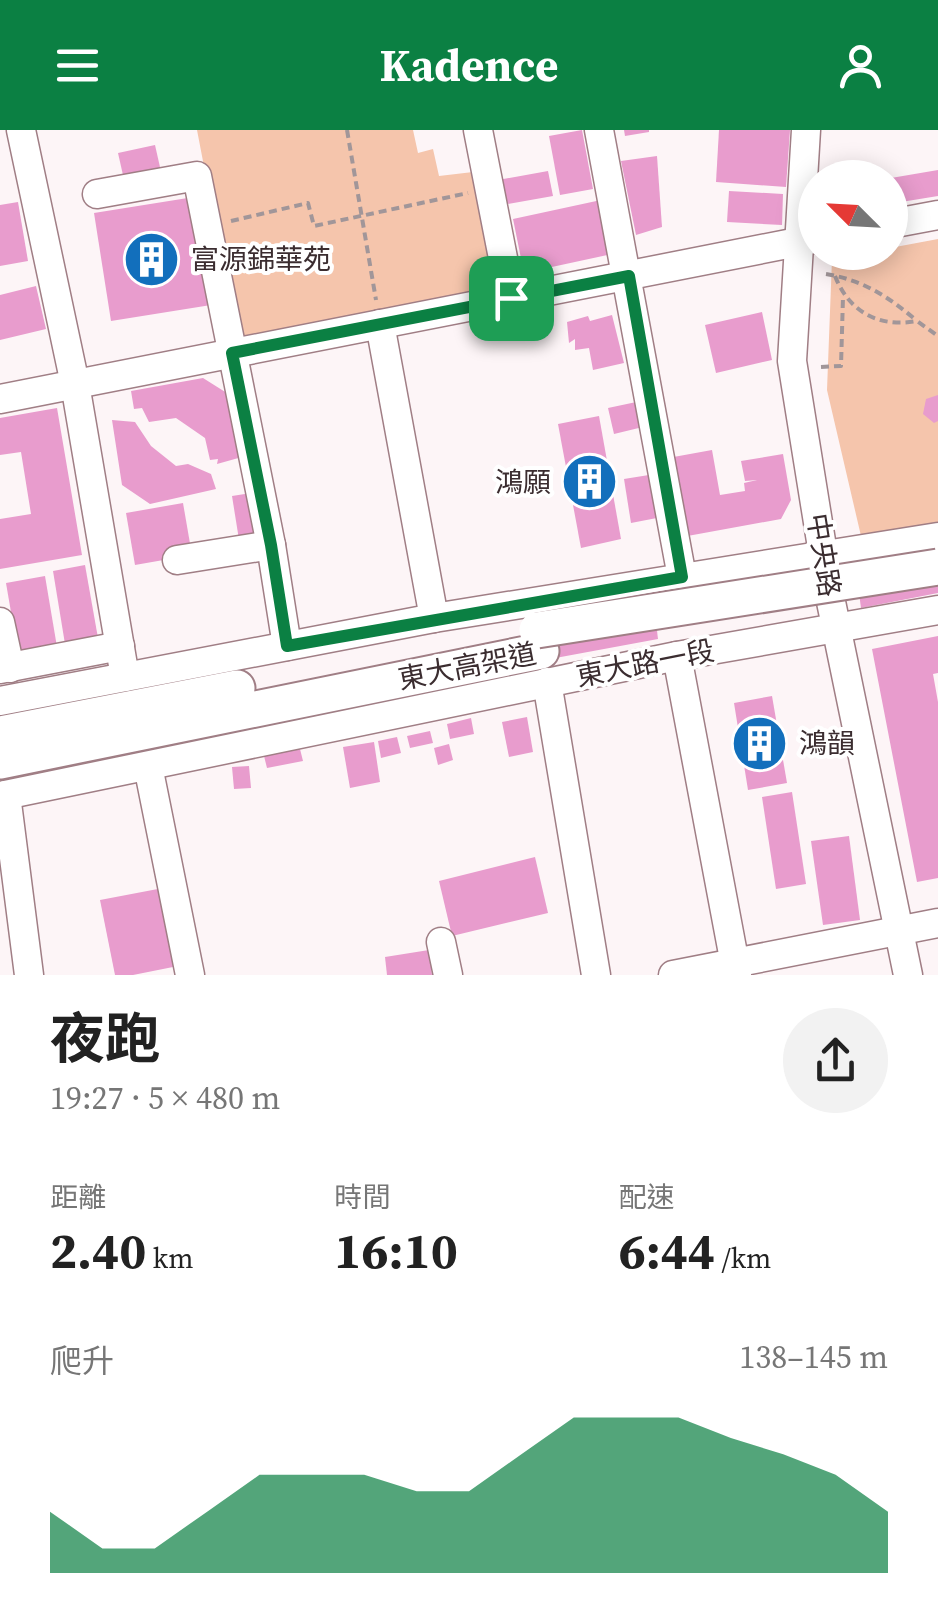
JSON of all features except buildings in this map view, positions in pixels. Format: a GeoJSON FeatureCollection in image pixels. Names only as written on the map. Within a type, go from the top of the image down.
{"type":"FeatureCollection","features":[{"type":"Feature","properties":{"kind":"main road","name":"東大高架道"},"geometry":{"type":"LineString","coordinates":[[2,784],[541,655],[938,567]]}},
{"type":"Feature","properties":{"kind":"main road","name":"東大高架道"},"geometry":{"type":"LineString","coordinates":[[0,734],[541,655],[938,589]]}},
{"type":"Feature","properties":{"kind":"street"},"geometry":{"type":"LineString","coordinates":[[21,130],[75,384],[126,677]]}},
{"type":"Feature","properties":{"kind":"street"},"geometry":{"type":"LineString","coordinates":[[478,130],[511,298]]}},
{"type":"Feature","properties":{"kind":"street"},"geometry":{"type":"LineString","coordinates":[[600,130],[682,577]]}},
{"type":"Feature","properties":{"kind":"street","name":"中央路"},"geometry":{"type":"LineString","coordinates":[[806,130],[806,160]]}},
{"type":"Feature","properties":{"kind":"street"},"geometry":{"type":"LineString","coordinates":[[97,194],[197,176],[271,545],[287,646]]}},
{"type":"Feature","properties":{"kind":"street"},"geometry":{"type":"LineString","coordinates":[[908,221],[938,215]]}},
{"type":"Feature","properties":{"kind":"street"},"geometry":{"type":"LineString","coordinates":[[0,399],[798,242]]}},
{"type":"Feature","properties":{"kind":"street","name":"中央路"},"geometry":{"type":"LineString","coordinates":[[803,270],[792,361],[837,628],[908,975]]}},
{"type":"Feature","properties":{"kind":"street"},"geometry":{"type":"LineString","coordinates":[[380,324],[434,618]]}},
{"type":"Feature","properties":{"kind":"street"},"geometry":{"type":"LineString","coordinates":[[828,576],[938,538]]}},
{"type":"Feature","properties":{"kind":"street"},"geometry":{"type":"LineString","coordinates":[[177,560],[271,545]]}},
{"type":"Feature","properties":{"kind":"street"},"geometry":{"type":"LineString","coordinates":[[0,701],[434,618],[682,577],[828,576],[858,582]]}},
{"type":"Feature","properties":{"kind":"street","name":"東大路一段"},"geometry":{"type":"LineString","coordinates":[[2,784],[148,766],[541,655],[677,656],[938,610]]}},
{"type":"Feature","properties":{"kind":"street"},"geometry":{"type":"LineString","coordinates":[[0,622],[5,668],[120,646]]}},
{"type":"Feature","properties":{"kind":"street"},"geometry":{"type":"LineString","coordinates":[[541,655],[596,975]]}},
{"type":"Feature","properties":{"kind":"street"},"geometry":{"type":"LineString","coordinates":[[677,656],[736,969]]}},
{"type":"Feature","properties":{"kind":"street"},"geometry":{"type":"LineString","coordinates":[[148,766],[190,975]]}},
{"type":"Feature","properties":{"kind":"street"},"geometry":{"type":"LineString","coordinates":[[2,784],[29,975]]}},
{"type":"Feature","properties":{"kind":"street"},"geometry":{"type":"LineString","coordinates":[[672,975],[736,969],[938,923]]}},
{"type":"Feature","properties":{"kind":"street"},"geometry":{"type":"LineString","coordinates":[[441,942],[448,975]]}},
{"type":"Feature","properties":{"kind":"path"},"geometry":{"type":"LineString","coordinates":[[347,130],[380,324]]}},
{"type":"Feature","properties":{"kind":"path"},"geometry":{"type":"LineString","coordinates":[[207,227],[308,204],[314,226],[490,188]]}},
{"type":"Feature","properties":{"kind":"path"},"geometry":{"type":"LineString","coordinates":[[826,274],[849,278],[883,294],[938,336]]}},
{"type":"Feature","properties":{"kind":"path"},"geometry":{"type":"LineString","coordinates":[[821,367],[841,366],[843,297],[835,276]]}},
{"type":"Feature","properties":{"kind":"path"},"geometry":{"type":"LineString","coordinates":[[843,297],[886,324],[918,321]]}},
{"type":"Feature","properties":{"kind":"shaded area"},"geometry":{"type":"Polygon","coordinates":[[[197,130],[413,130],[418,153],[433,149],[439,176],[473,172],[495,289],[237,338],[197,130]]]}},
{"type":"Feature","properties":{"kind":"shaded area"},"geometry":{"type":"Polygon","coordinates":[[[938,239],[938,522],[861,536],[827,390],[832,270],[908,270],[908,245],[938,239]]]}},
{"type":"Feature","properties":{"kind":"place","name":"富源錦華苑"},"geometry":{"type":"Point","coordinates":[152,259]}},
{"type":"Feature","properties":{"kind":"place","name":"鴻願"},"geometry":{"type":"Point","coordinates":[590,482]}},
{"type":"Feature","properties":{"kind":"place","name":"鴻韻"},"geometry":{"type":"Point","coordinates":[760,743]}},
{"type":"Feature","properties":{"kind":"route"},"geometry":{"type":"LineString","coordinates":[[629,276],[682,577],[287,646],[232,353],[511,298],[629,276]]}}]}
